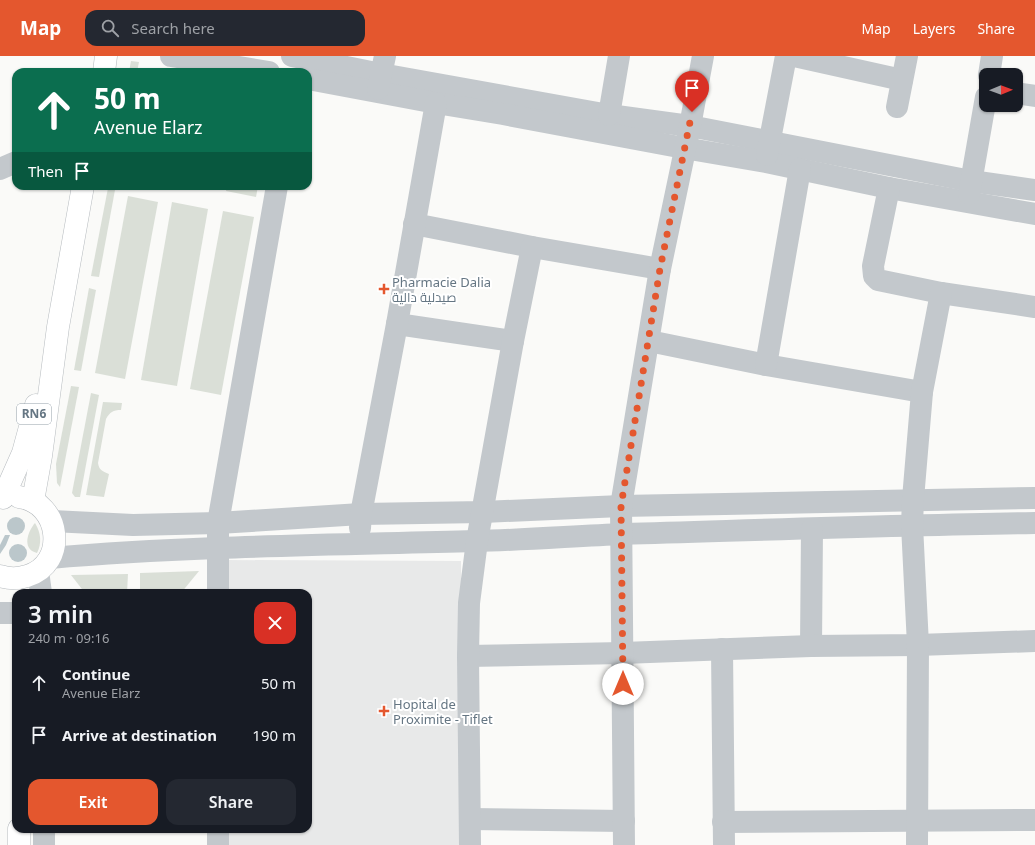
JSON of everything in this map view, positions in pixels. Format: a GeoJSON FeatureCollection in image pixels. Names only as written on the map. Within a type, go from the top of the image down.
{"type":"FeatureCollection","features":[{"type":"Feature","properties":{"kind":"main road"},"geometry":{"type":"LineString","coordinates":[[104,68],[106,56]]}},
{"type":"Feature","properties":{"kind":"main road","name":"RN6"},"geometry":{"type":"LineString","coordinates":[[33,501],[32,455],[58,327],[82,190]]}},
{"type":"Feature","properties":{"kind":"main road","name":"RN6"},"geometry":{"type":"LineString","coordinates":[[2,499],[32,455]]}},
{"type":"Feature","properties":{"kind":"main road","name":"RN6"},"geometry":{"type":"LineString","coordinates":[[2,499],[13,496],[33,501],[44,510],[52,521]]}},
{"type":"Feature","properties":{"kind":"main road"},"geometry":{"type":"LineString","coordinates":[[0,576],[6,578],[38,578],[54,546],[55,533],[52,521]]}},
{"type":"Feature","properties":{"kind":"main road"},"geometry":{"type":"LineString","coordinates":[[19,833],[19,845]]}},
{"type":"Feature","properties":{"kind":"street"},"geometry":{"type":"LineString","coordinates":[[172,56],[245,68]]}},
{"type":"Feature","properties":{"kind":"street"},"geometry":{"type":"LineString","coordinates":[[609,115],[619,56]]}},
{"type":"Feature","properties":{"kind":"street"},"geometry":{"type":"LineString","coordinates":[[624,845],[621,506],[660,269],[703,56]]}},
{"type":"Feature","properties":{"kind":"street"},"geometry":{"type":"LineString","coordinates":[[768,152],[786,56]]}},
{"type":"Feature","properties":{"kind":"street"},"geometry":{"type":"LineString","coordinates":[[794,56],[902,80]]}},
{"type":"Feature","properties":{"kind":"street"},"geometry":{"type":"LineString","coordinates":[[897,107],[907,56]]}},
{"type":"Feature","properties":{"kind":"street"},"geometry":{"type":"LineString","coordinates":[[990,68],[992,56]]}},
{"type":"Feature","properties":{"kind":"street"},"geometry":{"type":"LineString","coordinates":[[297,60],[381,74],[684,148],[768,152],[1035,190]]}},
{"type":"Feature","properties":{"kind":"street"},"geometry":{"type":"LineString","coordinates":[[312,79],[381,74],[436,103],[505,105],[609,115],[690,126],[768,152],[800,169],[889,188],[1035,214]]}},
{"type":"Feature","properties":{"kind":"street"},"geometry":{"type":"LineString","coordinates":[[1023,94],[1035,96]]}},
{"type":"Feature","properties":{"kind":"street"},"geometry":{"type":"LineString","coordinates":[[360,544],[361,514],[397,324],[436,103]]}},
{"type":"Feature","properties":{"kind":"street"},"geometry":{"type":"LineString","coordinates":[[968,202],[984,112]]}},
{"type":"Feature","properties":{"kind":"street"},"geometry":{"type":"LineString","coordinates":[[0,169],[12,164]]}},
{"type":"Feature","properties":{"kind":"street"},"geometry":{"type":"LineString","coordinates":[[766,365],[800,169]]}},
{"type":"Feature","properties":{"kind":"street"},"geometry":{"type":"LineString","coordinates":[[889,188],[872,266],[874,276],[878,280],[941,293],[1035,307]]}},
{"type":"Feature","properties":{"kind":"street"},"geometry":{"type":"LineString","coordinates":[[218,589],[218,522],[276,190]]}},
{"type":"Feature","properties":{"kind":"street"},"geometry":{"type":"LineString","coordinates":[[414,224],[532,247],[660,269]]}},
{"type":"Feature","properties":{"kind":"street"},"geometry":{"type":"LineString","coordinates":[[470,845],[468,656],[469,603],[477,542],[512,341],[532,247]]}},
{"type":"Feature","properties":{"kind":"street"},"geometry":{"type":"LineString","coordinates":[[918,845],[918,645],[912,525],[913,499],[922,392],[941,293]]}},
{"type":"Feature","properties":{"kind":"street"},"geometry":{"type":"LineString","coordinates":[[397,324],[512,341]]}},
{"type":"Feature","properties":{"kind":"street"},"geometry":{"type":"LineString","coordinates":[[649,341],[766,365],[922,392]]}},
{"type":"Feature","properties":{"kind":"street"},"geometry":{"type":"LineString","coordinates":[[52,521],[133,525],[361,514],[483,512],[621,506],[913,499],[1035,498]]}},
{"type":"Feature","properties":{"kind":"street"},"geometry":{"type":"LineString","coordinates":[[38,578],[107,553],[218,547],[477,542],[621,534],[912,525],[1035,523]]}},
{"type":"Feature","properties":{"kind":"street"},"geometry":{"type":"LineString","coordinates":[[811,646],[812,529]]}},
{"type":"Feature","properties":{"kind":"street"},"geometry":{"type":"LineString","coordinates":[[0,613],[12,613]]}},
{"type":"Feature","properties":{"kind":"street"},"geometry":{"type":"LineString","coordinates":[[468,656],[1035,641]]}},
{"type":"Feature","properties":{"kind":"street"},"geometry":{"type":"LineString","coordinates":[[722,649],[724,845]]}},
{"type":"Feature","properties":{"kind":"street"},"geometry":{"type":"LineString","coordinates":[[470,819],[624,821]]}},
{"type":"Feature","properties":{"kind":"street"},"geometry":{"type":"LineString","coordinates":[[723,822],[1035,820]]}},
{"type":"Feature","properties":{"kind":"street"},"geometry":{"type":"LineString","coordinates":[[44,833],[44,845]]}},
{"type":"Feature","properties":{"kind":"street"},"geometry":{"type":"LineString","coordinates":[[218,833],[218,845]]}},
{"type":"Feature","properties":{"kind":"shaded area"},"geometry":{"type":"Polygon","coordinates":[[[131,61],[139,62],[138,68],[130,68],[131,61]]]}},
{"type":"Feature","properties":{"kind":"shaded area"},"geometry":{"type":"Polygon","coordinates":[[[108,190],[115,190],[99,277],[91,276],[108,190]]]}},
{"type":"Feature","properties":{"kind":"shaded area"},"geometry":{"type":"Polygon","coordinates":[[[226,190],[257,190],[256,197],[226,190]]]}},
{"type":"Feature","properties":{"kind":"shaded area"},"geometry":{"type":"Polygon","coordinates":[[[128,196],[158,202],[125,379],[95,373],[128,196]]]}},
{"type":"Feature","properties":{"kind":"shaded area"},"geometry":{"type":"Polygon","coordinates":[[[172,202],[208,209],[177,386],[141,380],[172,202]]]}},
{"type":"Feature","properties":{"kind":"shaded area"},"geometry":{"type":"Polygon","coordinates":[[[223,211],[254,217],[221,395],[190,389],[223,211]]]}},
{"type":"Feature","properties":{"kind":"shaded area"},"geometry":{"type":"Polygon","coordinates":[[[89,288],[96,290],[81,371],[74,370],[89,288]]]}},
{"type":"Feature","properties":{"kind":"shaded area"},"geometry":{"type":"Polygon","coordinates":[[[71,386],[79,387],[60,487],[57,483],[56,464],[71,386]]]}},
{"type":"Feature","properties":{"kind":"shaded area"},"geometry":{"type":"Polygon","coordinates":[[[91,393],[99,395],[80,497],[75,497],[72,493],[91,393]]]}},
{"type":"Feature","properties":{"kind":"shaded area"},"geometry":{"type":"Polygon","coordinates":[[[103,402],[122,403],[121,410],[112,412],[106,419],[98,463],[101,470],[109,474],[104,497],[86,495],[103,402]]]}},
{"type":"Feature","properties":{"kind":"shaded area"},"geometry":{"type":"Polygon","coordinates":[[[16,517],[22,520],[25,526],[22,532],[16,535],[10,532],[7,526],[10,520],[16,517]]]}},
{"type":"Feature","properties":{"kind":"shaded area"},"geometry":{"type":"Polygon","coordinates":[[[35,523],[39,530],[40,538],[40,546],[37,553],[32,551],[27,544],[28,535],[35,523]]]}},
{"type":"Feature","properties":{"kind":"shaded area"},"geometry":{"type":"Polygon","coordinates":[[[5,535],[10,535],[0,554],[0,545],[5,535]]]}},
{"type":"Feature","properties":{"kind":"shaded area"},"geometry":{"type":"Polygon","coordinates":[[[18,544],[24,547],[27,553],[24,559],[18,562],[12,559],[9,553],[12,547],[18,544]]]}},
{"type":"Feature","properties":{"kind":"shaded area","name":"Hopital de Proximite - Tiflet"},"geometry":{"type":"Polygon","coordinates":[[[226,560],[461,561],[461,845],[225,845],[225,833],[312,833],[312,589],[226,589],[226,560]]]}},
{"type":"Feature","properties":{"kind":"shaded area"},"geometry":{"type":"Polygon","coordinates":[[[199,571],[184,589],[140,589],[140,573],[199,571]]]}},
{"type":"Feature","properties":{"kind":"shaded area"},"geometry":{"type":"Polygon","coordinates":[[[128,574],[127,589],[82,589],[71,575],[128,574]]]}},
{"type":"Feature","properties":{"kind":"place","name":"Pharmacie Dalia صيدلية دالية"},"geometry":{"type":"Point","coordinates":[384,289]}},
{"type":"Feature","properties":{"kind":"place","name":"Hopital de Proximite - Tiflet"},"geometry":{"type":"Point","coordinates":[384,711]}},
{"type":"Feature","properties":{"kind":"route"},"geometry":{"type":"LineString","coordinates":[[623,684],[621,506],[660,269],[692,112]]}}]}
